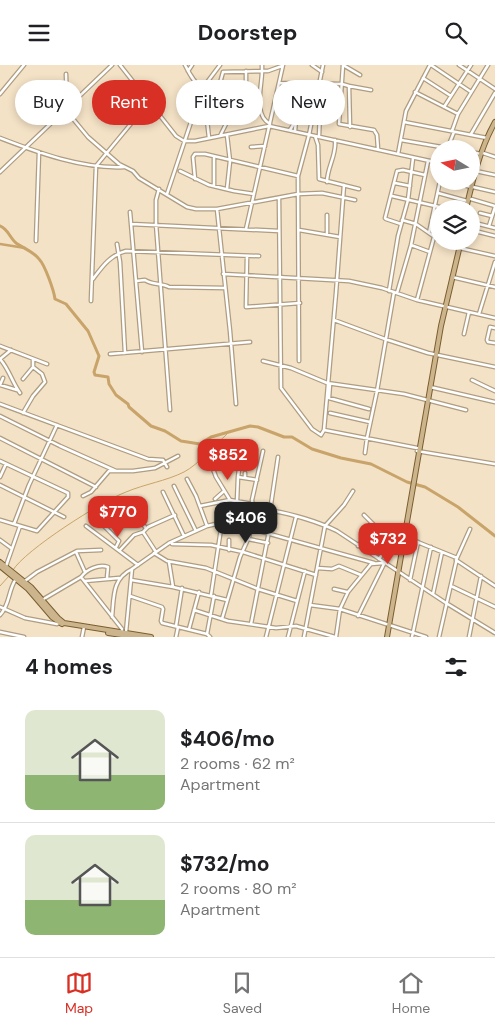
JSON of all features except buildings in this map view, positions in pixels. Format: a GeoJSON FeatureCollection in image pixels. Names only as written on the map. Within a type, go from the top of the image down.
{"type":"FeatureCollection","features":[{"type":"Feature","properties":{"kind":"main road"},"geometry":{"type":"LineString","coordinates":[[482,153],[487,138],[494,126]]}},
{"type":"Feature","properties":{"kind":"main road"},"geometry":{"type":"LineString","coordinates":[[480,158],[494,126]]}},
{"type":"Feature","properties":{"kind":"main road"},"geometry":{"type":"LineString","coordinates":[[469,200],[471,190]]}},
{"type":"Feature","properties":{"kind":"main road"},"geometry":{"type":"LineString","coordinates":[[444,307],[458,250]]}},
{"type":"Feature","properties":{"kind":"main road"},"geometry":{"type":"LineString","coordinates":[[386,637],[426,401],[444,307],[458,250]]}},
{"type":"Feature","properties":{"kind":"main road"},"geometry":{"type":"LineString","coordinates":[[426,401],[435,354]]}},
{"type":"Feature","properties":{"kind":"main road"},"geometry":{"type":"LineString","coordinates":[[397,570],[410,495]]}},
{"type":"Feature","properties":{"kind":"main road"},"geometry":{"type":"LineString","coordinates":[[0,562],[61,621],[84,628]]}},
{"type":"Feature","properties":{"kind":"main road"},"geometry":{"type":"LineString","coordinates":[[0,566],[6,568]]}},
{"type":"Feature","properties":{"kind":"main road"},"geometry":{"type":"LineString","coordinates":[[16,577],[25,581],[59,623],[67,626],[151,637]]}},
{"type":"Feature","properties":{"kind":"main road"},"geometry":{"type":"LineString","coordinates":[[124,634],[135,637]]}},
{"type":"Feature","properties":{"kind":"street"},"geometry":{"type":"LineString","coordinates":[[0,94],[24,65]]}},
{"type":"Feature","properties":{"kind":"street"},"geometry":{"type":"LineString","coordinates":[[82,94],[112,65]]}},
{"type":"Feature","properties":{"kind":"street"},"geometry":{"type":"LineString","coordinates":[[120,65],[132,80]]}},
{"type":"Feature","properties":{"kind":"street"},"geometry":{"type":"LineString","coordinates":[[185,65],[195,80]]}},
{"type":"Feature","properties":{"kind":"street"},"geometry":{"type":"LineString","coordinates":[[188,71],[192,65]]}},
{"type":"Feature","properties":{"kind":"street"},"geometry":{"type":"LineString","coordinates":[[208,80],[220,65]]}},
{"type":"Feature","properties":{"kind":"street"},"geometry":{"type":"LineString","coordinates":[[262,65],[262,80]]}},
{"type":"Feature","properties":{"kind":"street"},"geometry":{"type":"LineString","coordinates":[[256,71],[262,65]]}},
{"type":"Feature","properties":{"kind":"street"},"geometry":{"type":"LineString","coordinates":[[214,72],[268,71],[283,65]]}},
{"type":"Feature","properties":{"kind":"street"},"geometry":{"type":"LineString","coordinates":[[280,80],[283,65]]}},
{"type":"Feature","properties":{"kind":"street"},"geometry":{"type":"LineString","coordinates":[[312,65],[322,72]]}},
{"type":"Feature","properties":{"kind":"street"},"geometry":{"type":"LineString","coordinates":[[321,80],[323,65]]}},
{"type":"Feature","properties":{"kind":"street"},"geometry":{"type":"LineString","coordinates":[[342,80],[343,65],[360,75]]}},
{"type":"Feature","properties":{"kind":"street"},"geometry":{"type":"LineString","coordinates":[[398,154],[406,111],[422,77],[430,65],[471,92]]}},
{"type":"Feature","properties":{"kind":"street"},"geometry":{"type":"LineString","coordinates":[[459,65],[495,91],[471,134]]}},
{"type":"Feature","properties":{"kind":"street"},"geometry":{"type":"LineString","coordinates":[[444,107],[471,65]]}},
{"type":"Feature","properties":{"kind":"street"},"geometry":{"type":"LineString","coordinates":[[450,140],[458,114],[488,65]]}},
{"type":"Feature","properties":{"kind":"street"},"geometry":{"type":"LineString","coordinates":[[246,71],[246,80]]}},
{"type":"Feature","properties":{"kind":"street"},"geometry":{"type":"LineString","coordinates":[[221,80],[223,72]]}},
{"type":"Feature","properties":{"kind":"street"},"geometry":{"type":"LineString","coordinates":[[66,74],[66,80]]}},
{"type":"Feature","properties":{"kind":"street"},"geometry":{"type":"LineString","coordinates":[[422,77],[451,96]]}},
{"type":"Feature","properties":{"kind":"street"},"geometry":{"type":"LineString","coordinates":[[345,85],[372,90]]}},
{"type":"Feature","properties":{"kind":"street"},"geometry":{"type":"LineString","coordinates":[[349,86],[350,127]]}},
{"type":"Feature","properties":{"kind":"street"},"geometry":{"type":"LineString","coordinates":[[415,92],[458,114]]}},
{"type":"Feature","properties":{"kind":"street"},"geometry":{"type":"LineString","coordinates":[[246,229],[273,111]]}},
{"type":"Feature","properties":{"kind":"street"},"geometry":{"type":"LineString","coordinates":[[263,119],[270,125],[295,132],[428,161],[411,245],[395,293],[385,339],[365,453]]}},
{"type":"Feature","properties":{"kind":"street"},"geometry":{"type":"LineString","coordinates":[[166,122],[176,136],[184,141],[195,141],[270,125]]}},
{"type":"Feature","properties":{"kind":"street"},"geometry":{"type":"LineString","coordinates":[[404,122],[487,138]]}},
{"type":"Feature","properties":{"kind":"street"},"geometry":{"type":"LineString","coordinates":[[0,172],[49,125]]}},
{"type":"Feature","properties":{"kind":"street"},"geometry":{"type":"LineString","coordinates":[[78,125],[106,153],[133,171],[139,178],[167,194],[178,203],[192,208],[217,209],[298,194],[322,193],[355,200]]}},
{"type":"Feature","properties":{"kind":"street"},"geometry":{"type":"LineString","coordinates":[[91,301],[96,166],[130,125]]}},
{"type":"Feature","properties":{"kind":"street"},"geometry":{"type":"LineString","coordinates":[[167,194],[190,125]]}},
{"type":"Feature","properties":{"kind":"street"},"geometry":{"type":"LineString","coordinates":[[207,125],[210,138]]}},
{"type":"Feature","properties":{"kind":"street"},"geometry":{"type":"LineString","coordinates":[[220,136],[225,125]]}},
{"type":"Feature","properties":{"kind":"street"},"geometry":{"type":"LineString","coordinates":[[290,130],[293,125]]}},
{"type":"Feature","properties":{"kind":"street"},"geometry":{"type":"LineString","coordinates":[[295,132],[296,125]]}},
{"type":"Feature","properties":{"kind":"street"},"geometry":{"type":"LineString","coordinates":[[299,361],[298,176],[311,125]]}},
{"type":"Feature","properties":{"kind":"street"},"geometry":{"type":"LineString","coordinates":[[318,125],[318,177],[327,182],[359,189]]}},
{"type":"Feature","properties":{"kind":"street"},"geometry":{"type":"LineString","coordinates":[[344,125],[374,131],[378,149]]}},
{"type":"Feature","properties":{"kind":"street"},"geometry":{"type":"LineString","coordinates":[[226,135],[230,161],[227,189]]}},
{"type":"Feature","properties":{"kind":"street"},"geometry":{"type":"LineString","coordinates":[[0,138],[25,148],[96,166],[125,167]]}},
{"type":"Feature","properties":{"kind":"street"},"geometry":{"type":"LineString","coordinates":[[401,139],[430,145]]}},
{"type":"Feature","properties":{"kind":"street"},"geometry":{"type":"LineString","coordinates":[[327,182],[328,169],[336,150],[335,140]]}},
{"type":"Feature","properties":{"kind":"street"},"geometry":{"type":"LineString","coordinates":[[251,147],[265,147]]}},
{"type":"Feature","properties":{"kind":"street"},"geometry":{"type":"LineString","coordinates":[[36,241],[39,152]]}},
{"type":"Feature","properties":{"kind":"street"},"geometry":{"type":"LineString","coordinates":[[482,153],[495,157]]}},
{"type":"Feature","properties":{"kind":"street"},"geometry":{"type":"LineString","coordinates":[[196,179],[194,155],[205,154],[298,176]]}},
{"type":"Feature","properties":{"kind":"street"},"geometry":{"type":"LineString","coordinates":[[214,157],[214,186]]}},
{"type":"Feature","properties":{"kind":"street"},"geometry":{"type":"LineString","coordinates":[[389,291],[401,224],[408,200],[413,158]]}},
{"type":"Feature","properties":{"kind":"street"},"geometry":{"type":"LineString","coordinates":[[180,171],[214,186],[254,193]]}},
{"type":"Feature","properties":{"kind":"street"},"geometry":{"type":"LineString","coordinates":[[401,224],[386,219],[397,171],[426,175]]}},
{"type":"Feature","properties":{"kind":"street"},"geometry":{"type":"LineString","coordinates":[[480,171],[495,175]]}},
{"type":"Feature","properties":{"kind":"street"},"geometry":{"type":"LineString","coordinates":[[395,183],[410,185]]}},
{"type":"Feature","properties":{"kind":"street"},"geometry":{"type":"LineString","coordinates":[[279,198],[281,388],[312,429],[322,435],[329,384],[344,185]]}},
{"type":"Feature","properties":{"kind":"street"},"geometry":{"type":"LineString","coordinates":[[159,189],[156,200],[156,224],[170,410]]}},
{"type":"Feature","properties":{"kind":"street"},"geometry":{"type":"LineString","coordinates":[[480,189],[495,192]]}},
{"type":"Feature","properties":{"kind":"street"},"geometry":{"type":"LineString","coordinates":[[436,200],[438,190]]}},
{"type":"Feature","properties":{"kind":"street"},"geometry":{"type":"LineString","coordinates":[[438,193],[469,200]]}},
{"type":"Feature","properties":{"kind":"street"},"geometry":{"type":"LineString","coordinates":[[392,196],[430,205]]}},
{"type":"Feature","properties":{"kind":"street"},"geometry":{"type":"LineString","coordinates":[[480,203],[495,207],[488,226]]}},
{"type":"Feature","properties":{"kind":"street"},"geometry":{"type":"LineString","coordinates":[[217,209],[236,403]]}},
{"type":"Feature","properties":{"kind":"street"},"geometry":{"type":"LineString","coordinates":[[130,212],[142,351]]}},
{"type":"Feature","properties":{"kind":"street"},"geometry":{"type":"LineString","coordinates":[[480,213],[492,217]]}},
{"type":"Feature","properties":{"kind":"street"},"geometry":{"type":"LineString","coordinates":[[327,215],[327,233]]}},
{"type":"Feature","properties":{"kind":"street"},"geometry":{"type":"LineString","coordinates":[[402,220],[416,224],[429,233],[430,228]]}},
{"type":"Feature","properties":{"kind":"street"},"geometry":{"type":"LineString","coordinates":[[130,224],[279,231]]}},
{"type":"Feature","properties":{"kind":"street"},"geometry":{"type":"LineString","coordinates":[[480,224],[495,228]]}},
{"type":"Feature","properties":{"kind":"street"},"geometry":{"type":"LineString","coordinates":[[298,230],[327,233],[340,237]]}},
{"type":"Feature","properties":{"kind":"street"},"geometry":{"type":"LineString","coordinates":[[480,232],[495,236]]}},
{"type":"Feature","properties":{"kind":"street"},"geometry":{"type":"LineString","coordinates":[[117,244],[125,353]]}},
{"type":"Feature","properties":{"kind":"street"},"geometry":{"type":"LineString","coordinates":[[411,245],[430,252],[417,300]]}},
{"type":"Feature","properties":{"kind":"street"},"geometry":{"type":"LineString","coordinates":[[92,281],[106,261],[119,253],[133,250],[259,256]]}},
{"type":"Feature","properties":{"kind":"street"},"geometry":{"type":"LineString","coordinates":[[466,250],[495,257]]}},
{"type":"Feature","properties":{"kind":"street"},"geometry":{"type":"LineString","coordinates":[[248,255],[246,307],[300,303]]}},
{"type":"Feature","properties":{"kind":"street"},"geometry":{"type":"LineString","coordinates":[[479,314],[495,262]]}},
{"type":"Feature","properties":{"kind":"street"},"geometry":{"type":"LineString","coordinates":[[223,274],[299,277],[370,285],[444,307],[495,317]]}},
{"type":"Feature","properties":{"kind":"street"},"geometry":{"type":"LineString","coordinates":[[452,277],[495,287]]}},
{"type":"Feature","properties":{"kind":"street"},"geometry":{"type":"LineString","coordinates":[[136,281],[146,280],[150,283],[169,287],[225,288]]}},
{"type":"Feature","properties":{"kind":"street"},"geometry":{"type":"LineString","coordinates":[[464,334],[469,312]]}},
{"type":"Feature","properties":{"kind":"street"},"geometry":{"type":"LineString","coordinates":[[334,320],[385,339],[435,354],[495,367]]}},
{"type":"Feature","properties":{"kind":"street"},"geometry":{"type":"LineString","coordinates":[[495,327],[490,327],[487,340],[488,342],[495,343]]}},
{"type":"Feature","properties":{"kind":"street"},"geometry":{"type":"LineString","coordinates":[[110,354],[250,342]]}},
{"type":"Feature","properties":{"kind":"street"},"geometry":{"type":"LineString","coordinates":[[0,346],[47,364]]}},
{"type":"Feature","properties":{"kind":"street"},"geometry":{"type":"LineString","coordinates":[[3,378],[0,385],[19,392],[8,369],[0,359],[11,350]]}},
{"type":"Feature","properties":{"kind":"street"},"geometry":{"type":"LineString","coordinates":[[23,379],[33,367],[33,359]]}},
{"type":"Feature","properties":{"kind":"street"},"geometry":{"type":"LineString","coordinates":[[263,361],[280,364],[329,384],[404,395],[466,410]]}},
{"type":"Feature","properties":{"kind":"street"},"geometry":{"type":"LineString","coordinates":[[23,413],[33,396],[45,382],[42,374],[33,367]]}},
{"type":"Feature","properties":{"kind":"street"},"geometry":{"type":"LineString","coordinates":[[472,380],[495,391]]}},
{"type":"Feature","properties":{"kind":"street"},"geometry":{"type":"LineString","coordinates":[[329,384],[329,398],[370,409]]}},
{"type":"Feature","properties":{"kind":"street"},"geometry":{"type":"LineString","coordinates":[[430,387],[495,403]]}},
{"type":"Feature","properties":{"kind":"street"},"geometry":{"type":"LineString","coordinates":[[0,404],[148,459],[157,459],[165,462],[167,467]]}},
{"type":"Feature","properties":{"kind":"street"},"geometry":{"type":"LineString","coordinates":[[330,413],[370,422]]}},
{"type":"Feature","properties":{"kind":"street"},"geometry":{"type":"LineString","coordinates":[[0,416],[116,471]]}},
{"type":"Feature","properties":{"kind":"street"},"geometry":{"type":"LineString","coordinates":[[14,525],[33,477],[57,425]]}},
{"type":"Feature","properties":{"kind":"street"},"geometry":{"type":"LineString","coordinates":[[324,430],[367,437],[418,450],[495,464]]}},
{"type":"Feature","properties":{"kind":"street"},"geometry":{"type":"LineString","coordinates":[[0,438],[96,487]]}},
{"type":"Feature","properties":{"kind":"street"},"geometry":{"type":"LineString","coordinates":[[237,501],[242,446]]}},
{"type":"Feature","properties":{"kind":"street"},"geometry":{"type":"LineString","coordinates":[[222,619],[251,528],[254,515],[252,505],[263,451]]}},
{"type":"Feature","properties":{"kind":"street"},"geometry":{"type":"LineString","coordinates":[[83,495],[91,492],[109,471],[155,467],[178,456]]}},
{"type":"Feature","properties":{"kind":"street"},"geometry":{"type":"LineString","coordinates":[[252,624],[268,543],[278,457]]}},
{"type":"Feature","properties":{"kind":"street"},"geometry":{"type":"LineString","coordinates":[[0,461],[68,493],[68,497],[37,531],[0,520]]}},
{"type":"Feature","properties":{"kind":"street"},"geometry":{"type":"LineString","coordinates":[[0,477],[6,464]]}},
{"type":"Feature","properties":{"kind":"street"},"geometry":{"type":"LineString","coordinates":[[213,469],[230,501]]}},
{"type":"Feature","properties":{"kind":"street"},"geometry":{"type":"LineString","coordinates":[[245,473],[245,478]]}},
{"type":"Feature","properties":{"kind":"street"},"geometry":{"type":"LineString","coordinates":[[238,477],[257,480]]}},
{"type":"Feature","properties":{"kind":"street"},"geometry":{"type":"LineString","coordinates":[[187,479],[207,526]]}},
{"type":"Feature","properties":{"kind":"street"},"geometry":{"type":"LineString","coordinates":[[0,485],[64,517]]}},
{"type":"Feature","properties":{"kind":"street"},"geometry":{"type":"LineString","coordinates":[[174,486],[196,531]]}},
{"type":"Feature","properties":{"kind":"street"},"geometry":{"type":"LineString","coordinates":[[214,499],[224,491]]}},
{"type":"Feature","properties":{"kind":"street"},"geometry":{"type":"LineString","coordinates":[[304,637],[325,526],[344,505],[353,491]]}},
{"type":"Feature","properties":{"kind":"street"},"geometry":{"type":"LineString","coordinates":[[163,492],[184,536]]}},
{"type":"Feature","properties":{"kind":"street"},"geometry":{"type":"LineString","coordinates":[[200,506],[230,501],[252,505]]}},
{"type":"Feature","properties":{"kind":"street"},"geometry":{"type":"LineString","coordinates":[[136,511],[155,553],[169,562],[195,565],[258,589],[297,601]]}},
{"type":"Feature","properties":{"kind":"street"},"geometry":{"type":"LineString","coordinates":[[85,581],[119,578],[169,543],[184,536],[207,526],[271,511],[296,517],[337,531],[410,580],[495,633]]}},
{"type":"Feature","properties":{"kind":"street"},"geometry":{"type":"LineString","coordinates":[[120,550],[134,535],[175,515]]}},
{"type":"Feature","properties":{"kind":"street"},"geometry":{"type":"LineString","coordinates":[[358,546],[375,526],[364,515]]}},
{"type":"Feature","properties":{"kind":"street"},"geometry":{"type":"LineString","coordinates":[[266,637],[296,517]]}},
{"type":"Feature","properties":{"kind":"street"},"geometry":{"type":"LineString","coordinates":[[100,522],[119,541],[116,547]]}},
{"type":"Feature","properties":{"kind":"street"},"geometry":{"type":"LineString","coordinates":[[224,522],[374,563],[384,563]]}},
{"type":"Feature","properties":{"kind":"street"},"geometry":{"type":"LineString","coordinates":[[207,634],[212,615],[214,572],[224,522]]}},
{"type":"Feature","properties":{"kind":"street"},"geometry":{"type":"LineString","coordinates":[[86,526],[138,565]]}},
{"type":"Feature","properties":{"kind":"street"},"geometry":{"type":"LineString","coordinates":[[6,568],[11,548],[20,527]]}},
{"type":"Feature","properties":{"kind":"street"},"geometry":{"type":"LineString","coordinates":[[439,637],[456,559],[470,529]]}},
{"type":"Feature","properties":{"kind":"street"},"geometry":{"type":"LineString","coordinates":[[379,559],[396,534]]}},
{"type":"Feature","properties":{"kind":"street"},"geometry":{"type":"LineString","coordinates":[[404,536],[456,559],[495,586]]}},
{"type":"Feature","properties":{"kind":"street"},"geometry":{"type":"LineString","coordinates":[[248,539],[268,543]]}},
{"type":"Feature","properties":{"kind":"street"},"geometry":{"type":"LineString","coordinates":[[0,540],[11,548]]}},
{"type":"Feature","properties":{"kind":"street"},"geometry":{"type":"LineString","coordinates":[[229,540],[229,550]]}},
{"type":"Feature","properties":{"kind":"street"},"geometry":{"type":"LineString","coordinates":[[410,580],[418,542]]}},
{"type":"Feature","properties":{"kind":"street"},"geometry":{"type":"LineString","coordinates":[[169,543],[210,545],[242,552],[316,575]]}},
{"type":"Feature","properties":{"kind":"street"},"geometry":{"type":"LineString","coordinates":[[412,635],[430,547]]}},
{"type":"Feature","properties":{"kind":"street"},"geometry":{"type":"LineString","coordinates":[[25,581],[37,572],[76,552],[81,550],[101,550]]}},
{"type":"Feature","properties":{"kind":"street"},"geometry":{"type":"LineString","coordinates":[[76,552],[85,572]]}},
{"type":"Feature","properties":{"kind":"street"},"geometry":{"type":"LineString","coordinates":[[433,594],[442,552]]}},
{"type":"Feature","properties":{"kind":"street"},"geometry":{"type":"LineString","coordinates":[[169,562],[173,587]]}},
{"type":"Feature","properties":{"kind":"street"},"geometry":{"type":"LineString","coordinates":[[194,609],[222,619],[280,628],[291,625],[322,635],[336,637],[340,609],[348,592],[361,575],[374,563]]}},
{"type":"Feature","properties":{"kind":"street"},"geometry":{"type":"LineString","coordinates":[[358,616],[384,563]]}},
{"type":"Feature","properties":{"kind":"street"},"geometry":{"type":"LineString","coordinates":[[41,601],[95,567],[107,566],[109,569],[107,578]]}},
{"type":"Feature","properties":{"kind":"street"},"geometry":{"type":"LineString","coordinates":[[317,568],[332,569],[339,566],[361,575]]}},
{"type":"Feature","properties":{"kind":"street"},"geometry":{"type":"LineString","coordinates":[[124,634],[132,569]]}},
{"type":"Feature","properties":{"kind":"street"},"geometry":{"type":"LineString","coordinates":[[288,637],[305,571]]}},
{"type":"Feature","properties":{"kind":"street"},"geometry":{"type":"LineString","coordinates":[[0,615],[6,610],[10,591],[16,577]]}},
{"type":"Feature","properties":{"kind":"street"},"geometry":{"type":"LineString","coordinates":[[81,577],[124,634]]}},
{"type":"Feature","properties":{"kind":"street"},"geometry":{"type":"LineString","coordinates":[[469,637],[481,577]]}},
{"type":"Feature","properties":{"kind":"street"},"geometry":{"type":"LineString","coordinates":[[112,617],[115,589],[119,578]]}},
{"type":"Feature","properties":{"kind":"street"},"geometry":{"type":"LineString","coordinates":[[131,581],[199,592],[227,600]]}},
{"type":"Feature","properties":{"kind":"street"},"geometry":{"type":"LineString","coordinates":[[451,586],[495,607]]}},
{"type":"Feature","properties":{"kind":"street"},"geometry":{"type":"LineString","coordinates":[[176,637],[182,589]]}},
{"type":"Feature","properties":{"kind":"street"},"geometry":{"type":"LineString","coordinates":[[334,589],[348,592]]}},
{"type":"Feature","properties":{"kind":"street"},"geometry":{"type":"LineString","coordinates":[[189,629],[199,592]]}},
{"type":"Feature","properties":{"kind":"street"},"geometry":{"type":"LineString","coordinates":[[130,596],[162,607],[161,623],[207,634],[210,637]]}},
{"type":"Feature","properties":{"kind":"street"},"geometry":{"type":"LineString","coordinates":[[310,605],[340,609],[412,635],[426,637]]}},
{"type":"Feature","properties":{"kind":"street"},"geometry":{"type":"LineString","coordinates":[[0,607],[36,621],[59,623]]}},
{"type":"Feature","properties":{"kind":"street"},"geometry":{"type":"LineString","coordinates":[[82,637],[84,628]]}},
{"type":"Feature","properties":{"kind":"street"},"geometry":{"type":"LineString","coordinates":[[0,632],[24,637]]}},
{"type":"Feature","properties":{"kind":"waterway"},"geometry":{"type":"LineString","coordinates":[[0,226],[5,229],[16,243],[39,259],[49,278],[55,299],[66,304],[88,331],[99,356],[94,372],[95,375],[108,377],[109,384],[116,395],[151,426],[165,431],[181,441],[200,444],[211,437],[250,426],[258,427],[284,437],[292,437],[312,449],[341,458],[371,464],[407,482],[425,487],[458,507],[495,536]]}},
{"type":"Feature","properties":{"kind":"waterway"},"geometry":{"type":"LineString","coordinates":[[0,244],[25,248]]}},
{"type":"Feature","properties":{"kind":"waterway"},"geometry":{"type":"LineString","coordinates":[[13,570],[20,561],[48,539],[100,505],[126,492],[170,478],[190,469],[227,434]]}},
{"type":"Feature","properties":{"kind":"waterway"},"geometry":{"type":"LineString","coordinates":[[0,586],[9,576]]}}]}
